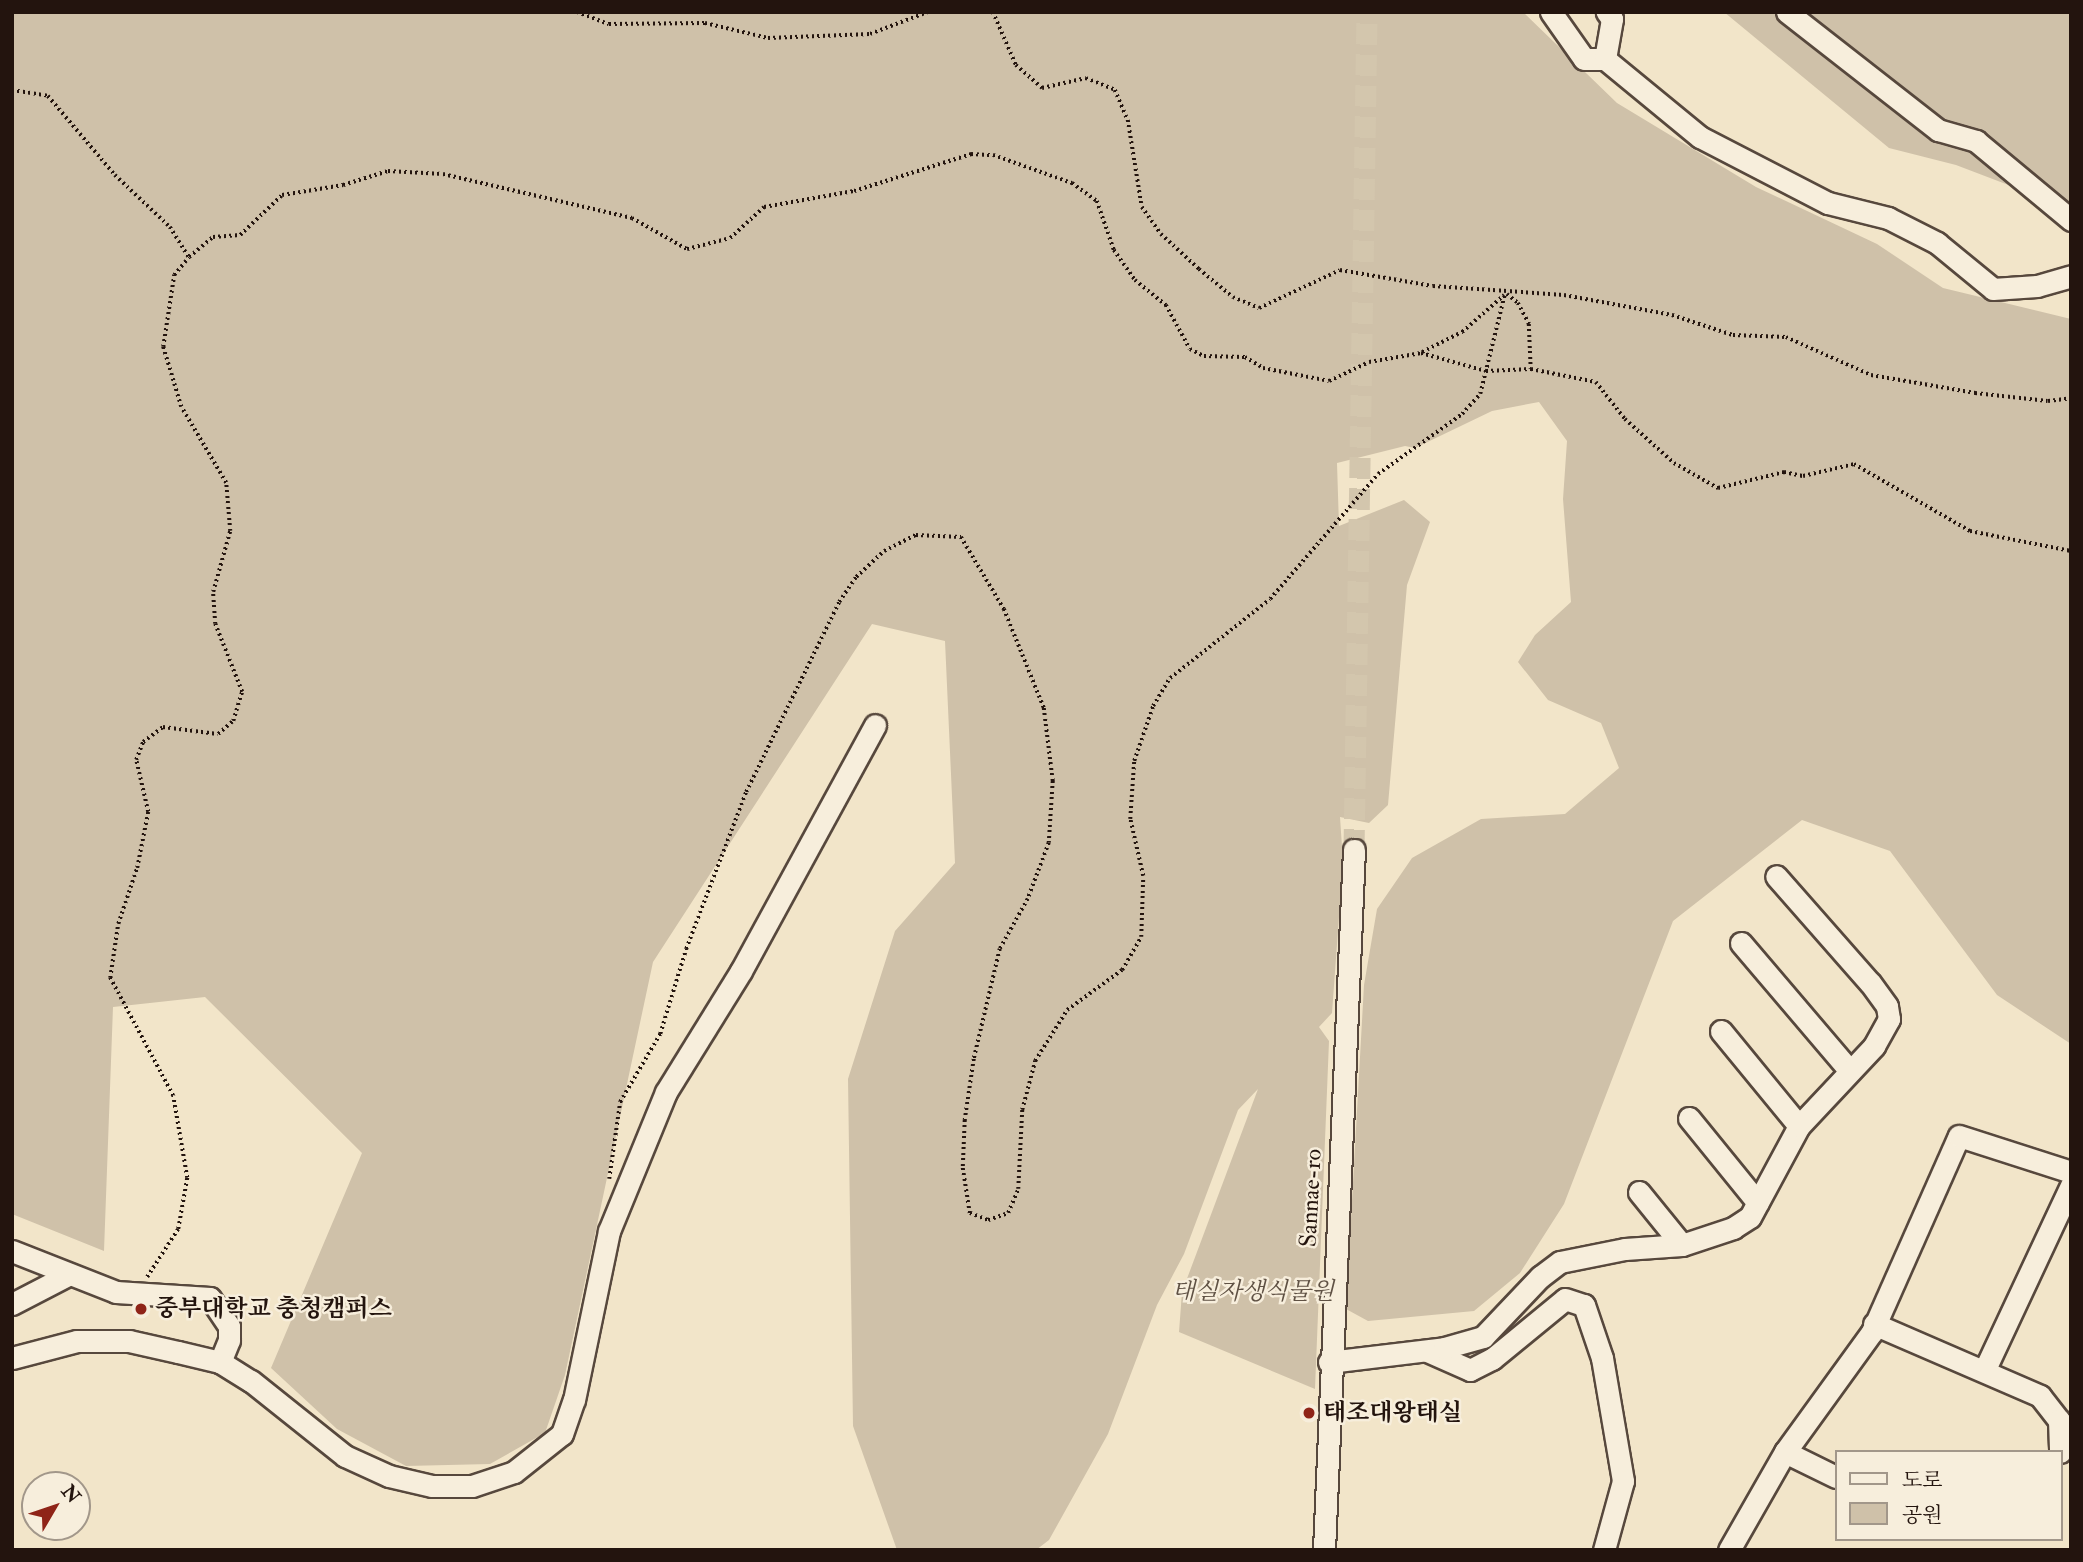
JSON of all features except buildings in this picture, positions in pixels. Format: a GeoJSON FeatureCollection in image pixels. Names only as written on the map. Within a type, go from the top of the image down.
{"type":"FeatureCollection","features":[{"type":"Feature","properties":{"kind":"street"},"geometry":{"type":"LineString","coordinates":[[1551,12],[1584,59],[1605,59],[1700,137],[1828,203],[1888,218],[1924,237],[1993,289],[2037,286],[2071,276]]}},
{"type":"Feature","properties":{"kind":"street"},"geometry":{"type":"LineString","coordinates":[[1605,59],[1612,19],[1607,12]]}},
{"type":"Feature","properties":{"kind":"street"},"geometry":{"type":"LineString","coordinates":[[1787,12],[1938,130],[1976,141],[2071,219]]}},
{"type":"Feature","properties":{"kind":"street"},"geometry":{"type":"LineString","coordinates":[[12,1358],[77,1341],[128,1341],[220,1362],[251,1381],[345,1457],[390,1476],[432,1486],[472,1486],[514,1472],[562,1434],[575,1400],[609,1231],[666,1092],[741,971],[875,725]]}},
{"type":"Feature","properties":{"kind":"street","name":"Sannae-ro"},"geometry":{"type":"LineString","coordinates":[[1324,1550],[1329,1362],[1354,850]]}},
{"type":"Feature","properties":{"kind":"street"},"geometry":{"type":"LineString","coordinates":[[1329,1362],[1427,1351],[1483,1337],[1540,1277],[1560,1262],[1625,1249],[1682,1245],[1733,1228],[1750,1217],[1799,1126],[1884,1033],[1887,1006],[1776,876]]}},
{"type":"Feature","properties":{"kind":"street"},"geometry":{"type":"LineString","coordinates":[[1741,943],[1849,1070]]}},
{"type":"Feature","properties":{"kind":"street"},"geometry":{"type":"LineString","coordinates":[[1721,1031],[1799,1126]]}},
{"type":"Feature","properties":{"kind":"street"},"geometry":{"type":"LineString","coordinates":[[1689,1118],[1758,1203]]}},
{"type":"Feature","properties":{"kind":"street"},"geometry":{"type":"LineString","coordinates":[[1729,1550],[1785,1452],[1874,1324],[1960,1136],[2071,1172]]}},
{"type":"Feature","properties":{"kind":"street"},"geometry":{"type":"LineString","coordinates":[[1985,1369],[2071,1185]]}},
{"type":"Feature","properties":{"kind":"street"},"geometry":{"type":"LineString","coordinates":[[1639,1192],[1682,1245]]}},
{"type":"Feature","properties":{"kind":"street"},"geometry":{"type":"LineString","coordinates":[[12,1251],[116,1292],[210,1298],[229,1326],[229,1340],[220,1362]]}},
{"type":"Feature","properties":{"kind":"street"},"geometry":{"type":"LineString","coordinates":[[12,1304],[68,1275]]}},
{"type":"Feature","properties":{"kind":"street"},"geometry":{"type":"LineString","coordinates":[[1427,1351],[1470,1370],[1492,1359],[1565,1299],[1584,1305],[1602,1358],[1623,1481],[1604,1550]]}},
{"type":"Feature","properties":{"kind":"street"},"geometry":{"type":"LineString","coordinates":[[1874,1324],[1985,1369],[2039,1396],[2059,1420],[2060,1450]]}},
{"type":"Feature","properties":{"kind":"street"},"geometry":{"type":"LineString","coordinates":[[1785,1452],[1834,1476]]}},
{"type":"Feature","properties":{"kind":"path"},"geometry":{"type":"LineString","coordinates":[[577,12],[610,24],[705,23],[768,38],[870,34],[928,12]]}},
{"type":"Feature","properties":{"kind":"path"},"geometry":{"type":"LineString","coordinates":[[993,12],[1016,65],[1042,88],[1086,78],[1115,90],[1128,120],[1142,207],[1161,234],[1233,297],[1259,308],[1340,270],[1505,293],[1564,295],[1672,314],[1733,335],[1786,337],[1871,374],[1975,393],[2048,401],[2071,398]]}},
{"type":"Feature","properties":{"kind":"path"},"geometry":{"type":"LineString","coordinates":[[12,90],[48,96],[115,175],[170,227],[189,257]]}},
{"type":"Feature","properties":{"kind":"path"},"geometry":{"type":"LineString","coordinates":[[147,1296],[147,1271],[178,1229],[187,1178],[173,1096],[110,978],[118,924],[138,868],[148,812],[136,760],[143,742],[163,727],[218,734],[233,721],[242,692],[215,624],[213,593],[230,531],[226,483],[181,407],[163,346],[174,275],[189,257],[213,237],[240,235],[282,195],[343,185],[388,171],[443,174],[632,218],[687,249],[730,238],[764,207],[853,191],[971,154],[993,155],[1072,183],[1097,201],[1114,250],[1135,280],[1166,305],[1191,349],[1204,356],[1245,357],[1263,368],[1329,381],[1369,362],[1421,353],[1462,332],[1505,293]]}},
{"type":"Feature","properties":{"kind":"path"},"geometry":{"type":"LineString","coordinates":[[1505,293],[1518,303],[1529,324],[1531,369]]}},
{"type":"Feature","properties":{"kind":"path"},"geometry":{"type":"LineString","coordinates":[[609,1183],[608,1159],[620,1102],[660,1034],[686,948],[746,792],[839,601],[856,577],[884,551],[916,535],[961,537],[1004,609],[1044,708],[1053,781],[1049,843],[1028,899],[1000,948],[974,1059],[965,1120],[962,1168],[970,1213],[988,1220],[1009,1213],[1017,1189],[1023,1110],[1035,1061],[1067,1010],[1122,970],[1141,936],[1143,876],[1130,819],[1134,761],[1153,706],[1170,678],[1270,599],[1378,474],[1462,414],[1480,394],[1505,293]]}},
{"type":"Feature","properties":{"kind":"path"},"geometry":{"type":"LineString","coordinates":[[1421,353],[1486,371],[1531,369],[1597,382],[1625,419],[1674,463],[1718,488],[1784,472],[1803,476],[1854,464],[1970,531],[2071,551]]}},
{"type":"Feature","properties":{"kind":"green space","name":"태실자생식물원"},"geometry":{"type":"Polygon","coordinates":[[[12,12],[1523,12],[1617,103],[1756,187],[1877,244],[1943,288],[2071,319],[2071,1044],[1997,995],[1890,851],[1802,820],[1673,921],[1564,1204],[1520,1273],[1474,1311],[1368,1321],[1346,1309],[1364,985],[1377,909],[1412,858],[1481,819],[1565,814],[1619,768],[1601,723],[1548,700],[1518,662],[1535,635],[1571,602],[1563,499],[1567,441],[1539,402],[1492,411],[1415,448],[1405,446],[1337,463],[1339,526],[1404,500],[1430,522],[1407,585],[1388,805],[1369,823],[1340,817],[1343,862],[1332,1013],[1319,1027],[1329,1041],[1315,1389],[1179,1332],[1182,1292],[1258,1089],[1238,1110],[1184,1254],[1157,1305],[1108,1434],[1049,1540],[1036,1550],[897,1550],[853,1426],[848,1079],[895,931],[955,863],[945,641],[872,624],[653,962],[565,1375],[545,1433],[490,1464],[406,1466],[337,1429],[271,1368],[362,1153],[205,997],[113,1007],[104,1251],[12,1214],[12,12]]]}},
{"type":"Feature","properties":{"kind":"green space"},"geometry":{"type":"Polygon","coordinates":[[[1724,12],[2071,12],[2071,209],[1956,165],[1889,148],[1724,12]]]}},
{"type":"Feature","properties":{"kind":"tunnel"},"geometry":{"type":"LineString","coordinates":[[1354,850],[1367,12]]}},
{"type":"Feature","properties":{"kind":"place","name":"중부대학교 충청캠퍼스"},"geometry":{"type":"Point","coordinates":[141,1309]}},
{"type":"Feature","properties":{"kind":"place","name":"태조대왕태실"},"geometry":{"type":"Point","coordinates":[1309,1413]}}]}
